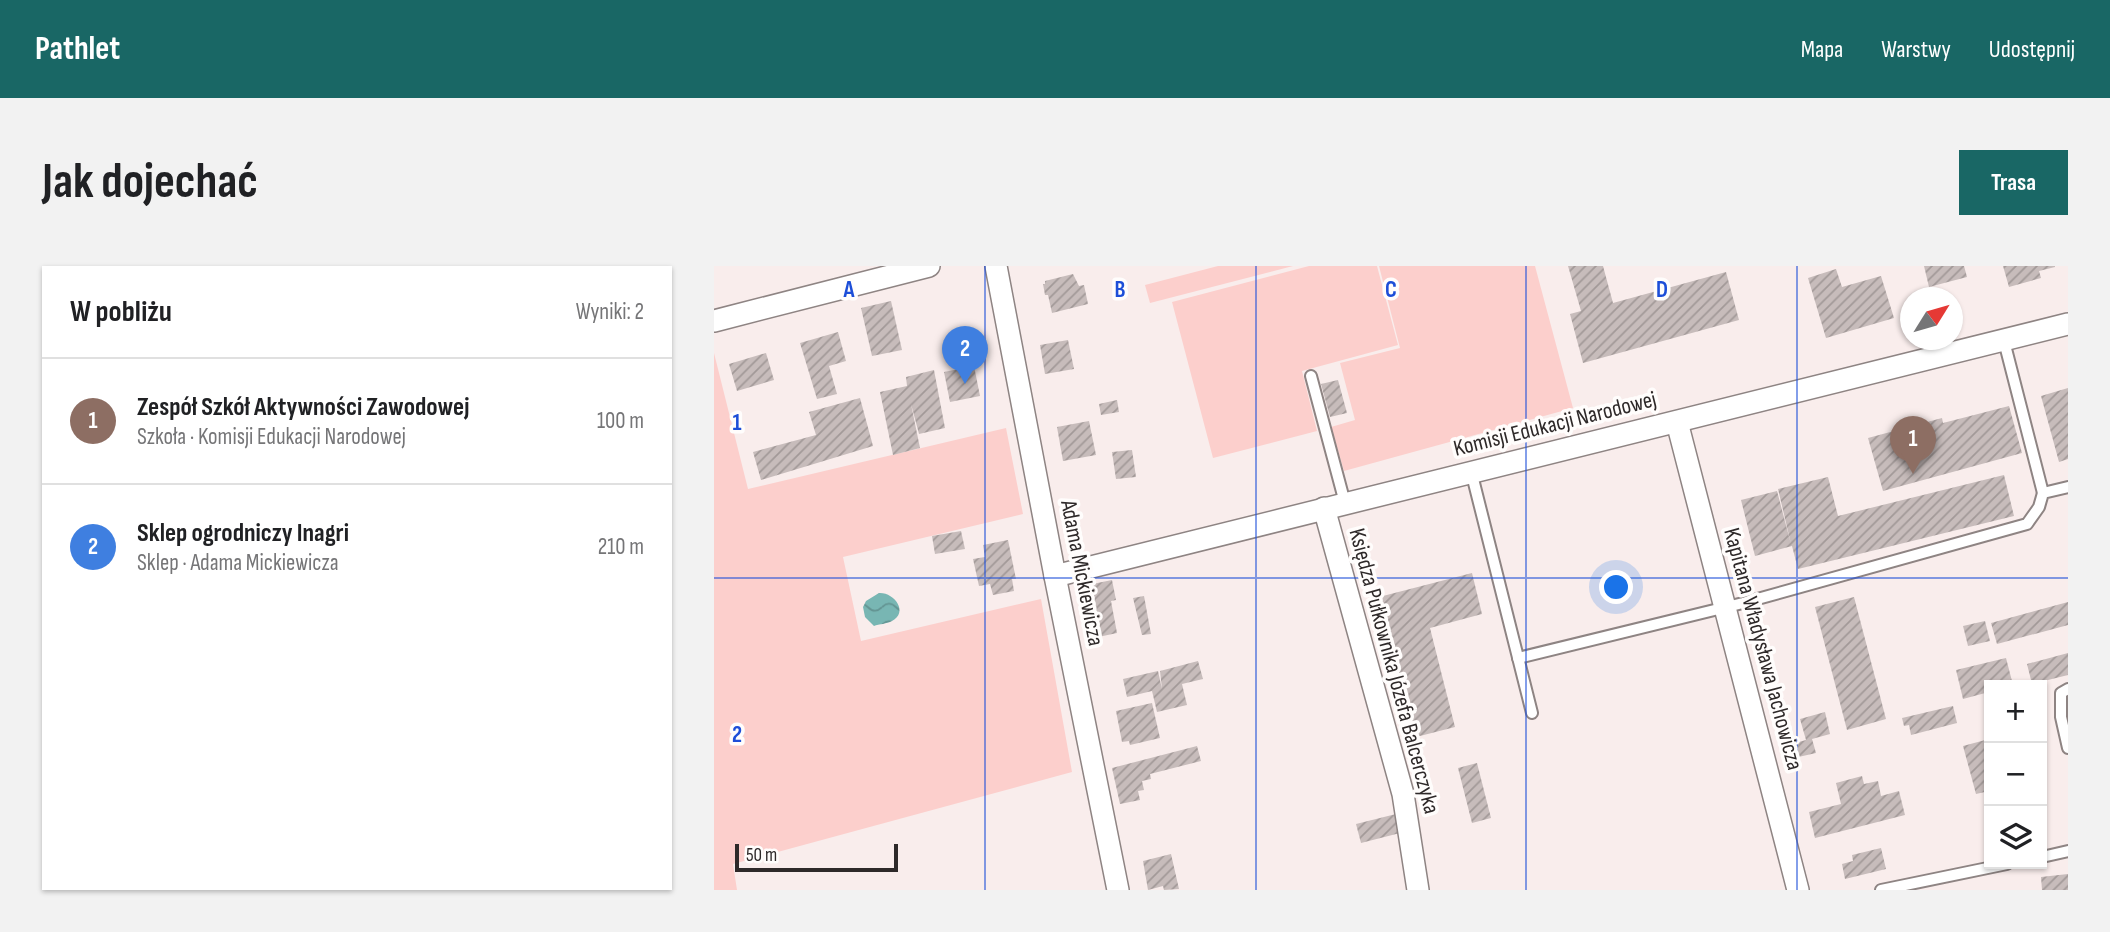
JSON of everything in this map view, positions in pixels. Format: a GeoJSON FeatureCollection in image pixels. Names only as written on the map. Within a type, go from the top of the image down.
{"type":"FeatureCollection","features":[{"type":"Feature","properties":{"kind":"street"},"geometry":{"type":"LineString","coordinates":[[714,321],[929,266]]}},
{"type":"Feature","properties":{"kind":"street","name":"Adama Mickiewicza"},"geometry":{"type":"LineString","coordinates":[[996,266],[1118,890]]}},
{"type":"Feature","properties":{"kind":"street","name":"Komisji Edukacji Narodowej"},"geometry":{"type":"LineString","coordinates":[[1055,576],[2068,324]]}},
{"type":"Feature","properties":{"kind":"street","name":"Kapitana Władysława Jachowicza"},"geometry":{"type":"LineString","coordinates":[[1677,422],[1798,890]]}},
{"type":"Feature","properties":{"kind":"street","name":"Księdza Pułkownika Józefa Balcerczyka"},"geometry":{"type":"LineString","coordinates":[[1335,506],[1403,794],[1418,890]]}},
{"type":"Feature","properties":{"kind":"lane"},"geometry":{"type":"LineString","coordinates":[[1518,658],[1725,607],[2027,524],[2039,507],[2043,493],[2004,341]]}},
{"type":"Feature","properties":{"kind":"lane"},"geometry":{"type":"LineString","coordinates":[[1311,376],[1335,506]]}},
{"type":"Feature","properties":{"kind":"lane"},"geometry":{"type":"LineString","coordinates":[[1471,471],[1532,713]]}},
{"type":"Feature","properties":{"kind":"lane"},"geometry":{"type":"LineString","coordinates":[[2043,493],[2068,487]]}},
{"type":"Feature","properties":{"kind":"lane"},"geometry":{"type":"LineString","coordinates":[[2068,689],[2061,693],[2059,704],[2068,748]]}},
{"type":"Feature","properties":{"kind":"lane"},"geometry":{"type":"LineString","coordinates":[[2047,856],[2068,851]]}},
{"type":"Feature","properties":{"kind":"lane"},"geometry":{"type":"LineString","coordinates":[[1881,890],[1984,869]]}},
{"type":"Feature","properties":{"kind":"shaded area"},"geometry":{"type":"Polygon","coordinates":[[[1218,266],[1293,266],[1150,303],[1145,285],[1218,266]]]}},
{"type":"Feature","properties":{"kind":"shaded area"},"geometry":{"type":"Polygon","coordinates":[[[1309,266],[1377,266],[1398,345],[1302,371],[1317,431],[1213,458],[1172,302],[1309,266]]]}},
{"type":"Feature","properties":{"kind":"shaded area"},"geometry":{"type":"Polygon","coordinates":[[[1379,266],[1535,266],[1573,408],[1344,471],[1331,427],[1355,420],[1340,363],[1400,348],[1379,266]]]}},
{"type":"Feature","properties":{"kind":"shaded area"},"geometry":{"type":"Polygon","coordinates":[[[714,353],[748,489],[1006,428],[1023,514],[843,557],[861,641],[1041,599],[1072,772],[733,864],[737,890],[714,890],[714,353]]]}},
{"type":"Feature","properties":{"kind":"water"},"geometry":{"type":"Polygon","coordinates":[[[879,593],[894,599],[899,613],[892,621],[874,626],[865,617],[863,607],[866,601],[879,593]]]}},
{"type":"Feature","properties":{"kind":"building"},"geometry":{"type":"Polygon","coordinates":[[[1568,266],[1603,266],[1613,303],[1726,272],[1739,320],[1583,363],[1570,314],[1581,311],[1568,266]]]}},
{"type":"Feature","properties":{"kind":"building"},"geometry":{"type":"Polygon","coordinates":[[[1924,266],[1964,266],[1967,277],[1929,287],[1924,266]]]}},
{"type":"Feature","properties":{"kind":"building"},"geometry":{"type":"Polygon","coordinates":[[[2003,266],[2055,267],[2039,271],[2041,278],[2009,287],[2003,266]]]}},
{"type":"Feature","properties":{"kind":"building"},"geometry":{"type":"Polygon","coordinates":[[[1836,269],[1842,287],[1881,276],[1894,318],[1826,338],[1808,278],[1836,269]]]}},
{"type":"Feature","properties":{"kind":"building"},"geometry":{"type":"Polygon","coordinates":[[[1073,274],[1079,286],[1084,285],[1088,304],[1052,313],[1043,284],[1045,281],[1073,274]]]}},
{"type":"Feature","properties":{"kind":"building"},"geometry":{"type":"Polygon","coordinates":[[[891,301],[902,350],[872,356],[861,308],[891,301]]]}},
{"type":"Feature","properties":{"kind":"building"},"geometry":{"type":"Polygon","coordinates":[[[838,332],[846,361],[829,366],[837,394],[817,399],[800,343],[838,332]]]}},
{"type":"Feature","properties":{"kind":"building"},"geometry":{"type":"Polygon","coordinates":[[[1068,340],[1074,369],[1045,374],[1040,345],[1068,340]]]}},
{"type":"Feature","properties":{"kind":"building"},"geometry":{"type":"Polygon","coordinates":[[[766,353],[774,380],[737,391],[729,364],[766,353]]]}},
{"type":"Feature","properties":{"kind":"building"},"geometry":{"type":"Polygon","coordinates":[[[974,366],[980,396],[950,402],[944,372],[974,366]]]}},
{"type":"Feature","properties":{"kind":"building"},"geometry":{"type":"Polygon","coordinates":[[[934,370],[945,428],[919,434],[911,404],[920,448],[893,455],[880,392],[907,386],[906,377],[934,370]]]}},
{"type":"Feature","properties":{"kind":"building"},"geometry":{"type":"Polygon","coordinates":[[[1338,380],[1347,413],[1330,417],[1321,384],[1338,380]]]}},
{"type":"Feature","properties":{"kind":"building"},"geometry":{"type":"Polygon","coordinates":[[[2068,388],[2068,459],[2059,462],[2041,396],[2068,388]]]}},
{"type":"Feature","properties":{"kind":"building"},"geometry":{"type":"Polygon","coordinates":[[[860,398],[873,446],[761,480],[753,452],[816,435],[809,412],[860,398]]]}},
{"type":"Feature","properties":{"kind":"building"},"geometry":{"type":"Polygon","coordinates":[[[1117,400],[1119,412],[1101,415],[1099,404],[1117,400]]]}},
{"type":"Feature","properties":{"kind":"building"},"geometry":{"type":"Polygon","coordinates":[[[2009,406],[2022,453],[1883,491],[1868,438],[1942,418],[1943,423],[2009,406]]]}},
{"type":"Feature","properties":{"kind":"building"},"geometry":{"type":"Polygon","coordinates":[[[1089,421],[1096,455],[1063,461],[1057,427],[1089,421]]]}},
{"type":"Feature","properties":{"kind":"building"},"geometry":{"type":"Polygon","coordinates":[[[1132,450],[1136,477],[1116,479],[1112,452],[1132,450]]]}},
{"type":"Feature","properties":{"kind":"building"},"geometry":{"type":"Polygon","coordinates":[[[2004,475],[2014,516],[1798,569],[1792,546],[1755,556],[1741,500],[1777,491],[1791,544],[1778,489],[1828,477],[1838,516],[2004,475]]]}},
{"type":"Feature","properties":{"kind":"building"},"geometry":{"type":"Polygon","coordinates":[[[961,531],[965,549],[935,554],[932,536],[961,531]]]}},
{"type":"Feature","properties":{"kind":"building"},"geometry":{"type":"Polygon","coordinates":[[[1008,540],[1016,579],[1012,579],[1014,591],[993,595],[990,584],[979,586],[973,559],[985,557],[983,545],[1008,540]]]}},
{"type":"Feature","properties":{"kind":"building"},"geometry":{"type":"Polygon","coordinates":[[[1472,573],[1482,614],[1430,628],[1455,727],[1416,737],[1379,597],[1472,573]]]}},
{"type":"Feature","properties":{"kind":"building"},"geometry":{"type":"Polygon","coordinates":[[[1112,580],[1116,600],[1111,601],[1117,633],[1089,639],[1078,587],[1112,580]]]}},
{"type":"Feature","properties":{"kind":"building"},"geometry":{"type":"Polygon","coordinates":[[[1144,596],[1151,634],[1142,635],[1133,598],[1144,596]]]}},
{"type":"Feature","properties":{"kind":"building"},"geometry":{"type":"Polygon","coordinates":[[[1854,597],[1886,719],[1847,730],[1815,607],[1854,597]]]}},
{"type":"Feature","properties":{"kind":"building"},"geometry":{"type":"Polygon","coordinates":[[[2068,602],[2068,625],[1997,644],[1991,623],[2068,602]]]}},
{"type":"Feature","properties":{"kind":"building"},"geometry":{"type":"Polygon","coordinates":[[[1985,621],[1990,641],[1968,646],[1963,626],[1985,621]]]}},
{"type":"Feature","properties":{"kind":"building"},"geometry":{"type":"Polygon","coordinates":[[[2068,653],[2068,675],[2047,680],[2031,680],[2027,664],[2068,653]]]}},
{"type":"Feature","properties":{"kind":"building"},"geometry":{"type":"Polygon","coordinates":[[[2006,658],[2012,680],[1984,680],[1984,693],[1963,699],[1956,670],[2006,658]]]}},
{"type":"Feature","properties":{"kind":"building"},"geometry":{"type":"Polygon","coordinates":[[[1198,661],[1203,679],[1182,684],[1187,705],[1157,712],[1152,691],[1127,697],[1123,679],[1158,671],[1162,689],[1160,671],[1198,661]]]}},
{"type":"Feature","properties":{"kind":"building"},"geometry":{"type":"Polygon","coordinates":[[[1152,703],[1160,738],[1130,745],[1129,741],[1122,742],[1116,711],[1152,703]]]}},
{"type":"Feature","properties":{"kind":"building"},"geometry":{"type":"Polygon","coordinates":[[[1953,706],[1957,723],[1911,735],[1909,725],[1904,726],[1902,718],[1953,706]]]}},
{"type":"Feature","properties":{"kind":"building"},"geometry":{"type":"Polygon","coordinates":[[[1825,712],[1830,734],[1812,739],[1816,753],[1794,758],[1797,771],[1791,772],[1784,746],[1806,740],[1800,719],[1825,712]]]}},
{"type":"Feature","properties":{"kind":"building"},"geometry":{"type":"Polygon","coordinates":[[[1984,740],[1984,792],[1976,794],[1963,746],[1984,740]]]}},
{"type":"Feature","properties":{"kind":"building"},"geometry":{"type":"Polygon","coordinates":[[[1197,746],[1201,761],[1150,774],[1151,779],[1142,781],[1144,790],[1138,791],[1140,800],[1120,804],[1112,768],[1197,746]]]}},
{"type":"Feature","properties":{"kind":"building"},"geometry":{"type":"Polygon","coordinates":[[[1477,763],[1491,818],[1472,823],[1458,768],[1477,763]]]}},
{"type":"Feature","properties":{"kind":"building"},"geometry":{"type":"Polygon","coordinates":[[[1862,776],[1864,784],[1878,781],[1881,796],[1899,791],[1905,815],[1815,838],[1809,812],[1841,804],[1836,783],[1862,776]]]}},
{"type":"Feature","properties":{"kind":"building"},"geometry":{"type":"Polygon","coordinates":[[[1396,814],[1400,833],[1361,843],[1356,824],[1396,814]]]}},
{"type":"Feature","properties":{"kind":"building"},"geometry":{"type":"Polygon","coordinates":[[[1881,848],[1886,869],[1845,879],[1842,864],[1853,861],[1852,855],[1881,848]]]}},
{"type":"Feature","properties":{"kind":"building"},"geometry":{"type":"Polygon","coordinates":[[[1171,854],[1179,889],[1164,890],[1163,886],[1148,890],[1143,861],[1171,854]]]}},
{"type":"Feature","properties":{"kind":"building"},"geometry":{"type":"Polygon","coordinates":[[[2068,874],[2068,890],[2042,890],[2041,877],[2068,874]]]}},
{"type":"Feature","properties":{"kind":"place","name":"Sklep ogrodniczy Inagri"},"geometry":{"type":"Point","coordinates":[965,384]}},
{"type":"Feature","properties":{"kind":"place","name":"Zespół Szkół Aktywności Zawodowej"},"geometry":{"type":"Point","coordinates":[1913,474]}}]}
